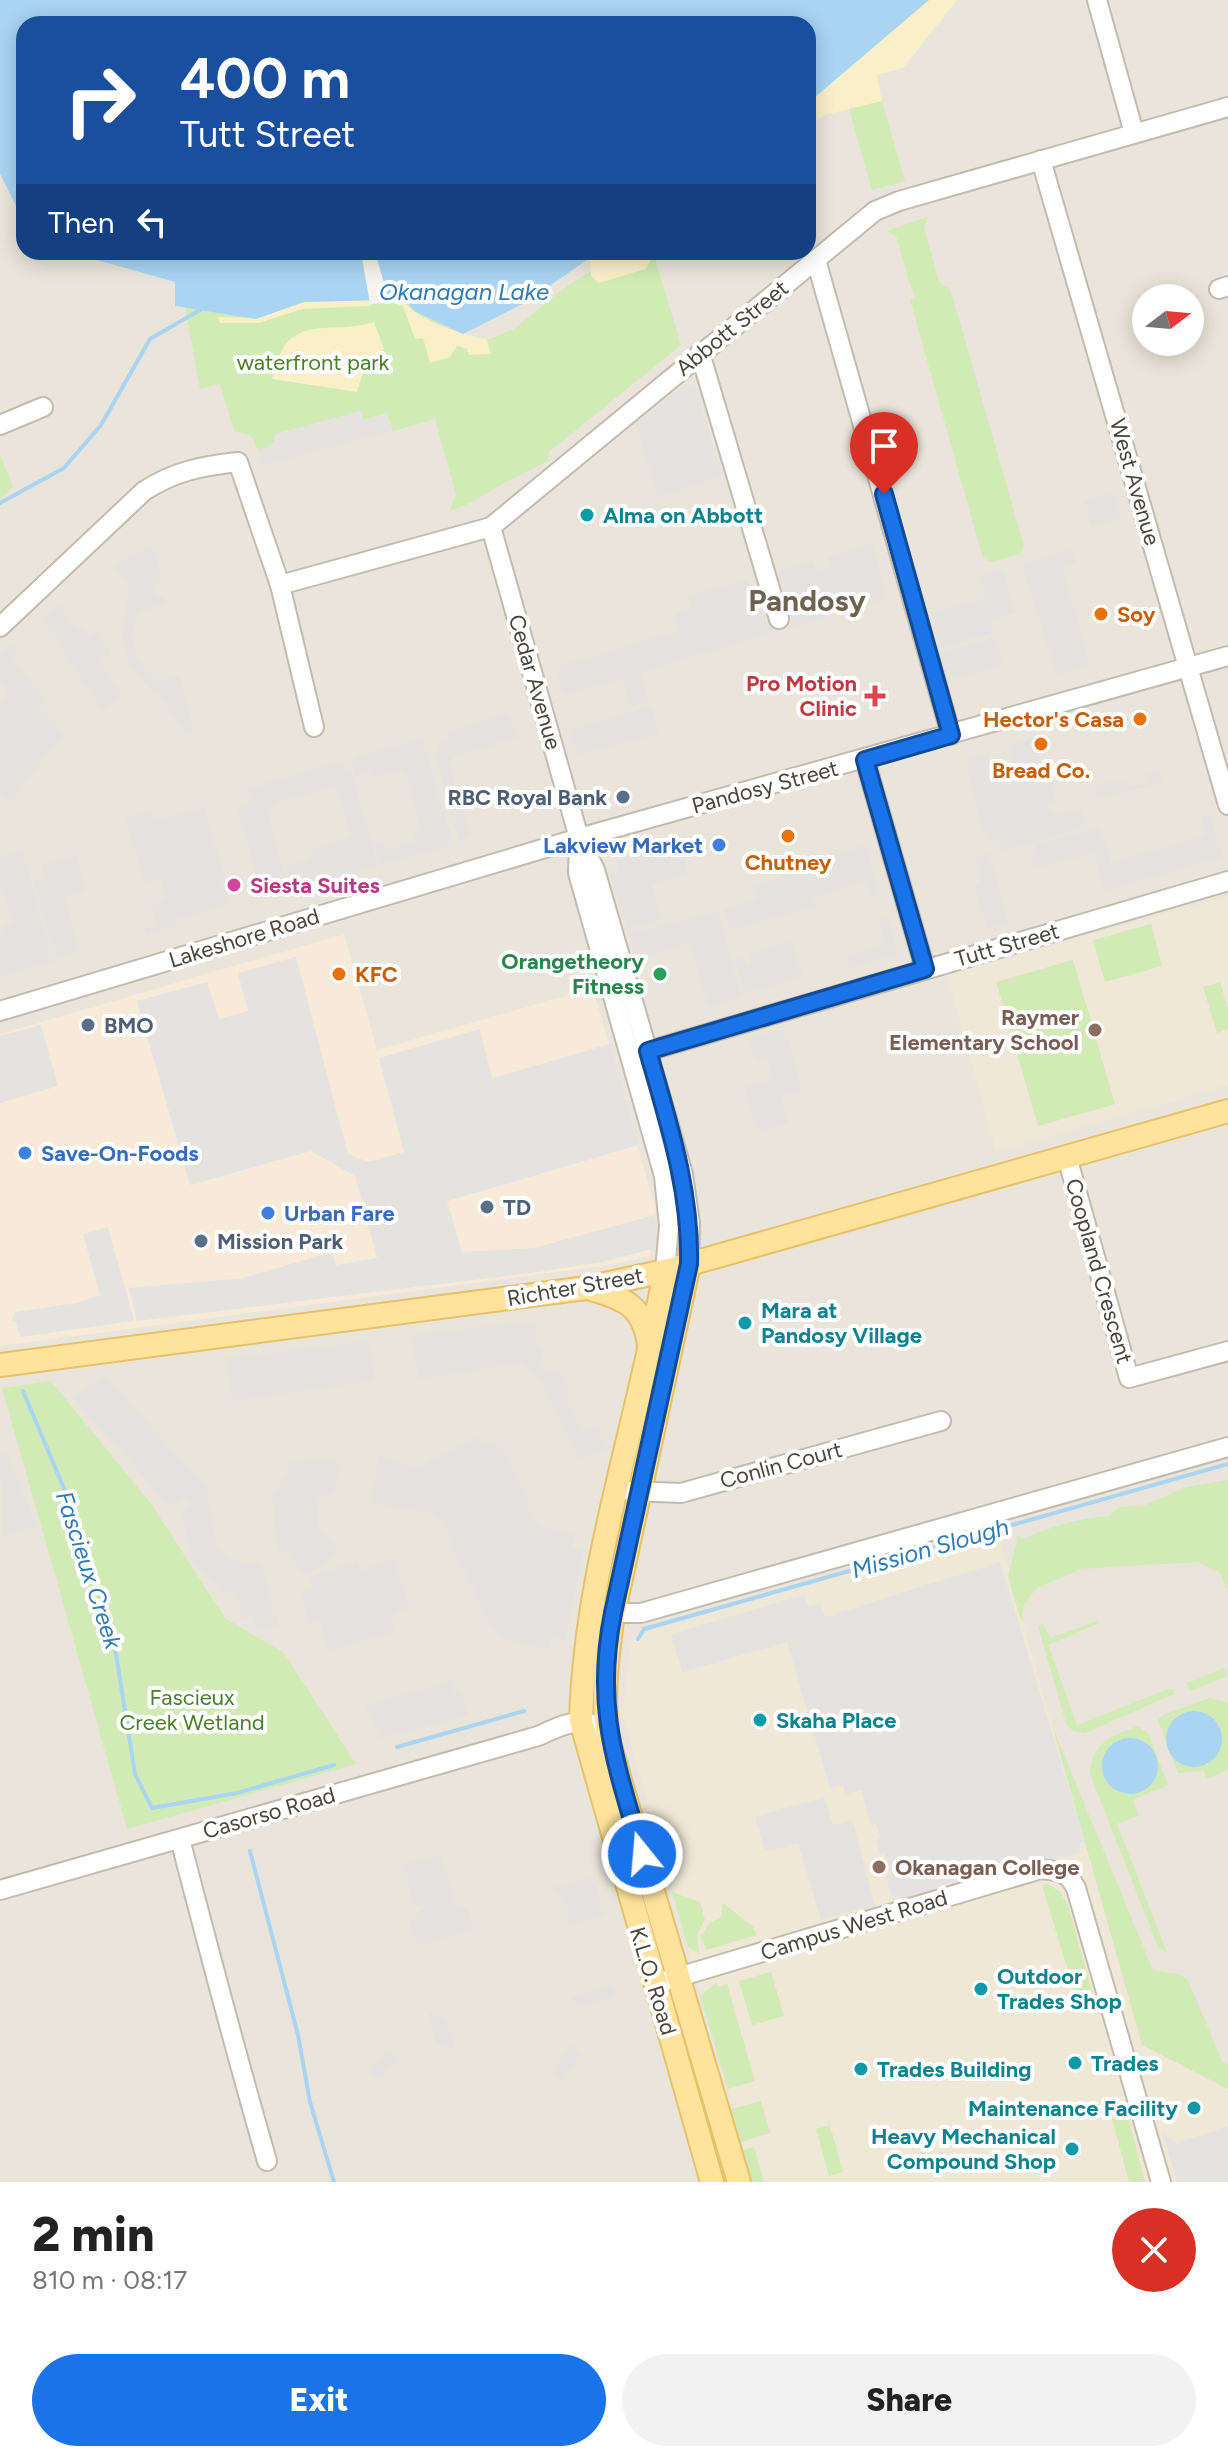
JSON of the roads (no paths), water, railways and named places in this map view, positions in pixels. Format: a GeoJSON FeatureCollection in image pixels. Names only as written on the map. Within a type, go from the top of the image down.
{"type":"FeatureCollection","features":[{"type":"Feature","properties":{"kind":"main road","name":"Richter Street"},"geometry":{"type":"LineString","coordinates":[[0,1365],[586,1288],[665,1271],[1228,1111]]}},
{"type":"Feature","properties":{"kind":"main road","name":"K.L.O. Road"},"geometry":{"type":"LineString","coordinates":[[689,1264],[642,1493],[613,1613],[606,1668],[608,1736],[739,2182]]}},
{"type":"Feature","properties":{"kind":"main road","name":"K.L.O. Road"},"geometry":{"type":"LineString","coordinates":[[665,1271],[650,1353],[592,1597],[582,1664],[582,1729],[712,2182]]}},
{"type":"Feature","properties":{"kind":"main road"},"geometry":{"type":"LineString","coordinates":[[586,1288],[615,1296],[632,1306],[646,1324],[650,1353]]}},
{"type":"Feature","properties":{"kind":"street"},"geometry":{"type":"LineString","coordinates":[[1097,0],[1134,133]]}},
{"type":"Feature","properties":{"kind":"street","name":"Abbott Street"},"geometry":{"type":"LineString","coordinates":[[491,527],[875,211],[899,201],[1228,107]]}},
{"type":"Feature","properties":{"kind":"street","name":"West Avenue"},"geometry":{"type":"LineString","coordinates":[[1041,160],[1228,805]]}},
{"type":"Feature","properties":{"kind":"street"},"geometry":{"type":"LineString","coordinates":[[816,260],[951,735]]}},
{"type":"Feature","properties":{"kind":"street"},"geometry":{"type":"LineString","coordinates":[[700,353],[779,619]]}},
{"type":"Feature","properties":{"kind":"street"},"geometry":{"type":"LineString","coordinates":[[0,425],[43,407]]}},
{"type":"Feature","properties":{"kind":"street"},"geometry":{"type":"LineString","coordinates":[[0,627],[144,491],[167,476],[192,467],[238,462],[280,585],[314,727]]}},
{"type":"Feature","properties":{"kind":"street"},"geometry":{"type":"LineString","coordinates":[[280,585],[491,527]]}},
{"type":"Feature","properties":{"kind":"street","name":"Cedar Avenue"},"geometry":{"type":"LineString","coordinates":[[491,527],[579,838]]}},
{"type":"Feature","properties":{"kind":"street","name":"Pandosy Street"},"geometry":{"type":"LineString","coordinates":[[579,838],[1228,656]]}},
{"type":"Feature","properties":{"kind":"street"},"geometry":{"type":"LineString","coordinates":[[865,760],[925,969]]}},
{"type":"Feature","properties":{"kind":"street","name":"Lakeshore Road"},"geometry":{"type":"LineString","coordinates":[[0,1011],[579,838]]}},
{"type":"Feature","properties":{"kind":"street","name":"K.L.O. Road"},"geometry":{"type":"LineString","coordinates":[[579,838],[595,870],[683,1174],[690,1223],[689,1264]]}},
{"type":"Feature","properties":{"kind":"street","name":"K.L.O. Road"},"geometry":{"type":"LineString","coordinates":[[579,838],[578,873],[664,1176],[669,1226],[665,1271]]}},
{"type":"Feature","properties":{"kind":"street","name":"Tutt Street"},"geometry":{"type":"LineString","coordinates":[[648,1051],[1228,881]]}},
{"type":"Feature","properties":{"kind":"street","name":"Coopland Crescent"},"geometry":{"type":"LineString","coordinates":[[1067,1157],[1129,1378],[1228,1351]]}},
{"type":"Feature","properties":{"kind":"street","name":"Conlin Court"},"geometry":{"type":"LineString","coordinates":[[618,1489],[642,1493],[681,1493],[941,1421]]}},
{"type":"Feature","properties":{"kind":"street"},"geometry":{"type":"LineString","coordinates":[[613,1613],[641,1613],[1228,1447]]}},
{"type":"Feature","properties":{"kind":"street"},"geometry":{"type":"LineString","coordinates":[[582,1729],[600,1727],[608,1736]]}},
{"type":"Feature","properties":{"kind":"street","name":"Casorso Road"},"geometry":{"type":"LineString","coordinates":[[0,1890],[538,1736],[582,1729]]}},
{"type":"Feature","properties":{"kind":"street"},"geometry":{"type":"LineString","coordinates":[[180,1839],[205,1927],[216,1987],[267,2161]]}},
{"type":"Feature","properties":{"kind":"street","name":"Campus West Road"},"geometry":{"type":"LineString","coordinates":[[655,1984],[1041,1869],[1067,1875],[1076,1888],[1082,1907],[1161,2182]]}},
{"type":"Feature","properties":{"kind":"water"},"geometry":{"type":"Polygon","coordinates":[[[0,0],[929,0],[816,96],[816,16],[16,16],[16,206],[0,174],[0,0]]]}},
{"type":"Feature","properties":{"kind":"water","name":"Okanagan Lake"},"geometry":{"type":"Polygon","coordinates":[[[97,260],[587,260],[530,300],[463,334],[414,311],[404,298],[383,293],[384,300],[304,302],[256,319],[175,306],[175,282],[97,260]]]}},
{"type":"Feature","properties":{"kind":"water"},"geometry":{"type":"Polygon","coordinates":[[[1194,1711],[1214,1719],[1222,1739],[1214,1759],[1194,1767],[1174,1759],[1166,1739],[1174,1719],[1194,1711]]]}},
{"type":"Feature","properties":{"kind":"water"},"geometry":{"type":"Polygon","coordinates":[[[1130,1738],[1150,1746],[1158,1766],[1150,1786],[1130,1794],[1110,1786],[1102,1766],[1110,1746],[1130,1738]]]}},
{"type":"Feature","properties":{"kind":"waterway","name":"Fascieux Creek"},"geometry":{"type":"LineString","coordinates":[[0,503],[64,468],[101,425],[150,339],[200,310]]}},
{"type":"Feature","properties":{"kind":"waterway","name":"Fascieux Creek"},"geometry":{"type":"LineString","coordinates":[[23,1391],[76,1517],[99,1590],[116,1654],[135,1774],[152,1808],[237,1793],[334,1765]]}},
{"type":"Feature","properties":{"kind":"waterway","name":"Mission Slough"},"geometry":{"type":"LineString","coordinates":[[638,1639],[644,1629],[1228,1464]]}},
{"type":"Feature","properties":{"kind":"waterway","name":"Mission Slough"},"geometry":{"type":"LineString","coordinates":[[397,1747],[524,1711]]}},
{"type":"Feature","properties":{"kind":"waterway","name":"Fascieux Creek"},"geometry":{"type":"LineString","coordinates":[[250,1851],[298,2035],[310,2102],[334,2182]]}},
{"type":"Feature","properties":{"kind":"place","name":"Alma on Abbott"},"geometry":{"type":"Point","coordinates":[587,515]}},
{"type":"Feature","properties":{"kind":"place","name":"Soy"},"geometry":{"type":"Point","coordinates":[1101,614]}},
{"type":"Feature","properties":{"kind":"place","name":"Pro Motion Clinic"},"geometry":{"type":"Point","coordinates":[875,696]}},
{"type":"Feature","properties":{"kind":"place","name":"Hector's Casa"},"geometry":{"type":"Point","coordinates":[1140,719]}},
{"type":"Feature","properties":{"kind":"place","name":"Bread Co."},"geometry":{"type":"Point","coordinates":[1041,744]}},
{"type":"Feature","properties":{"kind":"place","name":"RBC Royal Bank"},"geometry":{"type":"Point","coordinates":[623,797]}},
{"type":"Feature","properties":{"kind":"place","name":"Chutney"},"geometry":{"type":"Point","coordinates":[788,836]}},
{"type":"Feature","properties":{"kind":"place","name":"Lakview Market"},"geometry":{"type":"Point","coordinates":[719,845]}},
{"type":"Feature","properties":{"kind":"place","name":"Siesta Suites"},"geometry":{"type":"Point","coordinates":[234,885]}},
{"type":"Feature","properties":{"kind":"place","name":"KFC"},"geometry":{"type":"Point","coordinates":[339,974]}},
{"type":"Feature","properties":{"kind":"place","name":"Orangetheory Fitness"},"geometry":{"type":"Point","coordinates":[660,974]}},
{"type":"Feature","properties":{"kind":"place","name":"BMO"},"geometry":{"type":"Point","coordinates":[88,1025]}},
{"type":"Feature","properties":{"kind":"place","name":"Raymer Elementary School"},"geometry":{"type":"Point","coordinates":[1095,1030]}},
{"type":"Feature","properties":{"kind":"place","name":"Save-On-Foods"},"geometry":{"type":"Point","coordinates":[25,1153]}},
{"type":"Feature","properties":{"kind":"place","name":"TD"},"geometry":{"type":"Point","coordinates":[487,1207]}},
{"type":"Feature","properties":{"kind":"place","name":"Urban Fare"},"geometry":{"type":"Point","coordinates":[268,1213]}},
{"type":"Feature","properties":{"kind":"place","name":"Mission Park"},"geometry":{"type":"Point","coordinates":[201,1241]}},
{"type":"Feature","properties":{"kind":"place","name":"Mara at Pandosy Village"},"geometry":{"type":"Point","coordinates":[745,1323]}},
{"type":"Feature","properties":{"kind":"place","name":"Skaha Place"},"geometry":{"type":"Point","coordinates":[760,1720]}},
{"type":"Feature","properties":{"kind":"place","name":"Okanagan College"},"geometry":{"type":"Point","coordinates":[879,1867]}},
{"type":"Feature","properties":{"kind":"place","name":"Outdoor Trades Shop"},"geometry":{"type":"Point","coordinates":[981,1989]}},
{"type":"Feature","properties":{"kind":"place","name":"Trades"},"geometry":{"type":"Point","coordinates":[1075,2063]}},
{"type":"Feature","properties":{"kind":"place","name":"Trades Building"},"geometry":{"type":"Point","coordinates":[861,2069]}},
{"type":"Feature","properties":{"kind":"place","name":"Maintenance Facility"},"geometry":{"type":"Point","coordinates":[1194,2108]}},
{"type":"Feature","properties":{"kind":"place","name":"Heavy Mechanical Compound Shop"},"geometry":{"type":"Point","coordinates":[1072,2149]}},
{"type":"Feature","properties":{"kind":"district","name":"Pandosy"},"geometry":{"type":"Point","coordinates":[807,600]}},
{"type":"Feature","properties":{"kind":"park label","name":"waterfront park"},"geometry":{"type":"Point","coordinates":[313,362]}},
{"type":"Feature","properties":{"kind":"park label","name":"Fascieux Creek Wetland"},"geometry":{"type":"Point","coordinates":[192,1710]}}]}
